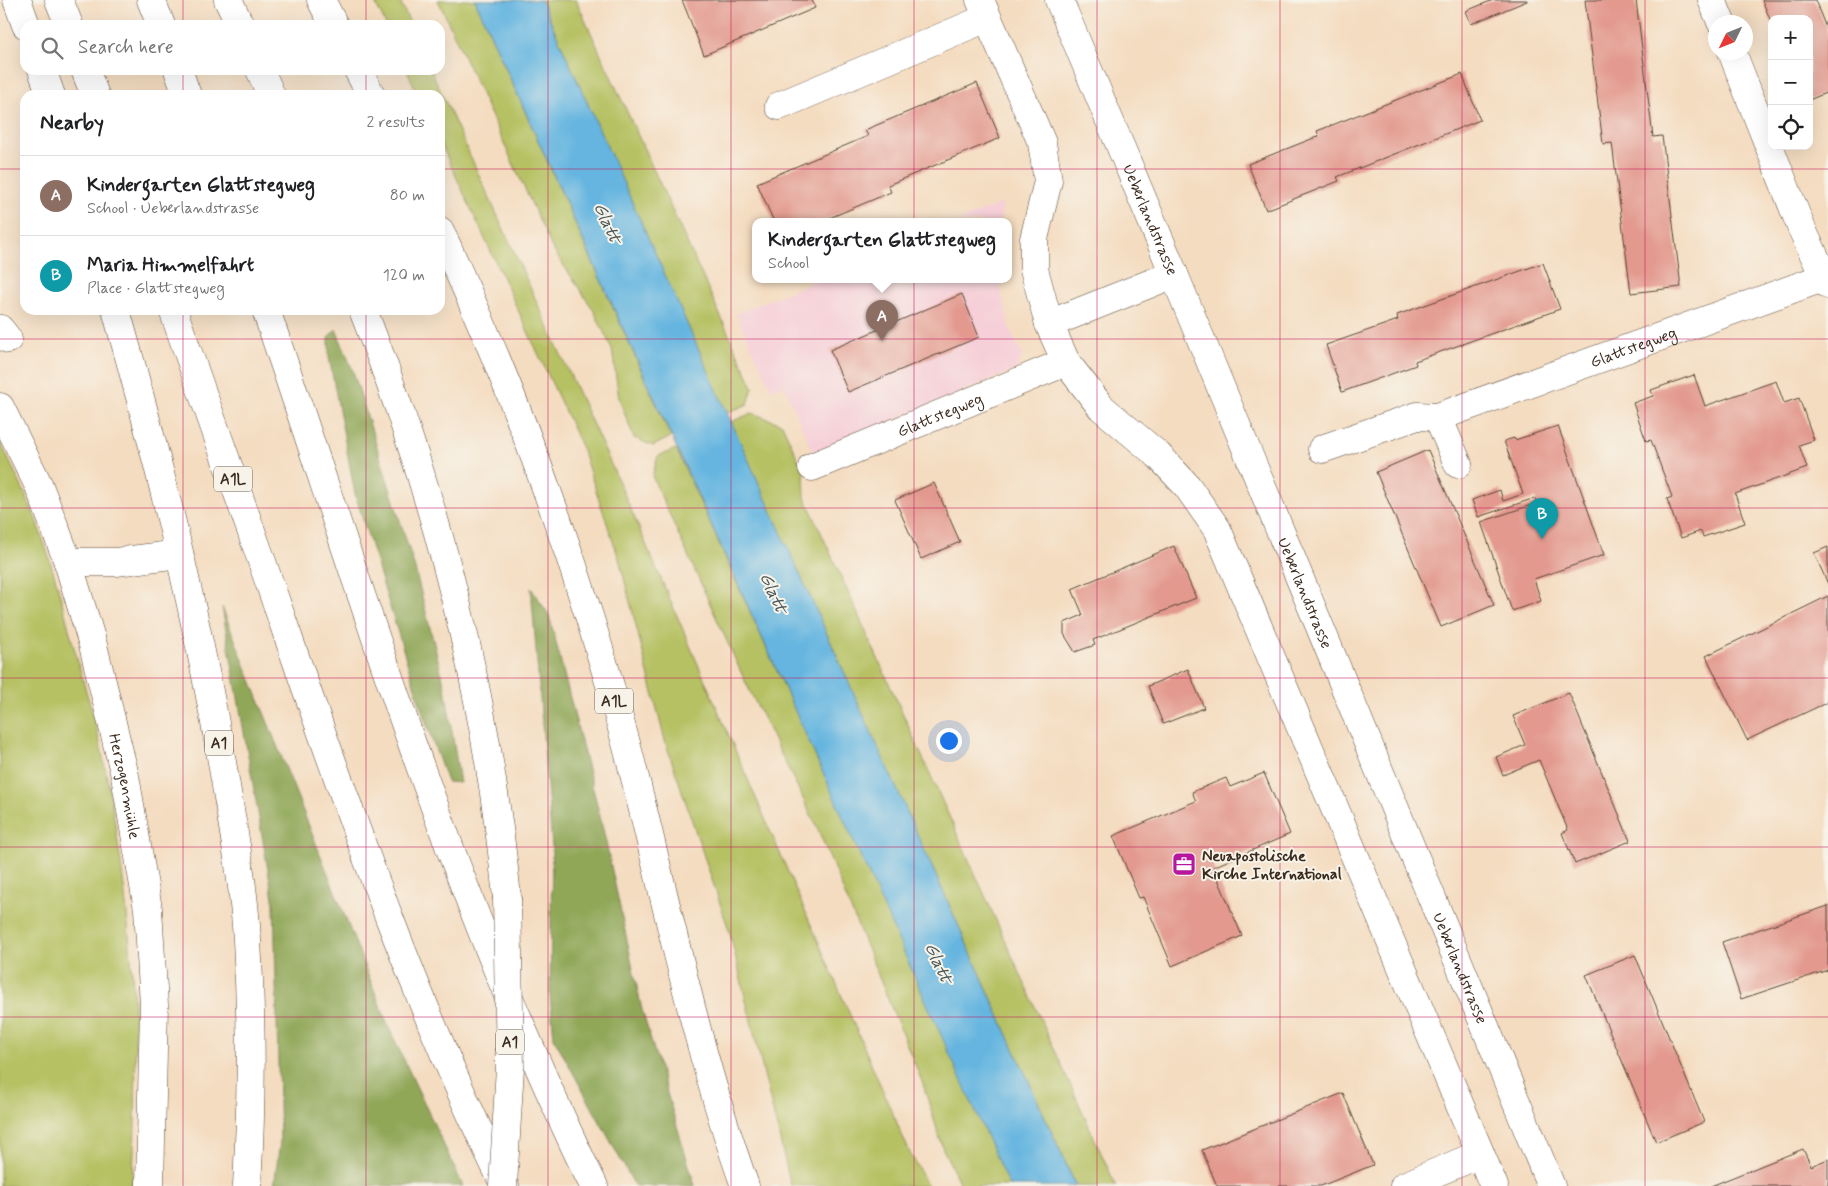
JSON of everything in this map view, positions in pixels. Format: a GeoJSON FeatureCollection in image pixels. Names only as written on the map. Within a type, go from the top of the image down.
{"type":"FeatureCollection","features":[{"type":"Feature","properties":{"kind":"main road"},"geometry":{"type":"LineString","coordinates":[[17,0],[24,20]]}},
{"type":"Feature","properties":{"kind":"main road"},"geometry":{"type":"LineString","coordinates":[[59,0],[67,20]]}},
{"type":"Feature","properties":{"kind":"main road"},"geometry":{"type":"LineString","coordinates":[[151,0],[159,20]]}},
{"type":"Feature","properties":{"kind":"main road"},"geometry":{"type":"LineString","coordinates":[[228,0],[238,20]]}},
{"type":"Feature","properties":{"kind":"main road"},"geometry":{"type":"LineString","coordinates":[[321,0],[331,20]]}},
{"type":"Feature","properties":{"kind":"main road","name":"Ueberlandstrasse"},"geometry":{"type":"LineString","coordinates":[[1059,0],[1551,1186]]}},
{"type":"Feature","properties":{"kind":"main road"},"geometry":{"type":"LineString","coordinates":[[1712,0],[1718,15]]}},
{"type":"Feature","properties":{"kind":"main road"},"geometry":{"type":"LineString","coordinates":[[780,106],[984,9],[1042,143],[1048,182],[1034,239],[1034,269],[1049,324],[1066,362],[1102,407],[1158,456],[1187,486],[1218,529],[1494,1186]]}},
{"type":"Feature","properties":{"kind":"main road"},"geometry":{"type":"LineString","coordinates":[[1735,60],[1801,227],[1827,280]]}},
{"type":"Feature","properties":{"kind":"main road"},"geometry":{"type":"LineString","coordinates":[[44,75],[49,90]]}},
{"type":"Feature","properties":{"kind":"main road"},"geometry":{"type":"LineString","coordinates":[[88,75],[93,90]]}},
{"type":"Feature","properties":{"kind":"main road"},"geometry":{"type":"LineString","coordinates":[[180,75],[185,90]]}},
{"type":"Feature","properties":{"kind":"main road"},"geometry":{"type":"LineString","coordinates":[[262,75],[269,90]]}},
{"type":"Feature","properties":{"kind":"main road"},"geometry":{"type":"LineString","coordinates":[[361,75],[368,90]]}},
{"type":"Feature","properties":{"kind":"main road","name":"A1L"},"geometry":{"type":"LineString","coordinates":[[445,242],[478,313],[514,399],[578,577],[626,744],[708,1068],[745,1186]]}},
{"type":"Feature","properties":{"kind":"main road"},"geometry":{"type":"LineString","coordinates":[[1049,324],[1174,274]]}},
{"type":"Feature","properties":{"kind":"main road","name":"Glattstegweg"},"geometry":{"type":"LineString","coordinates":[[1322,449],[1417,416],[1438,417],[1827,280]]}},
{"type":"Feature","properties":{"kind":"main road","name":"A1"},"geometry":{"type":"LineString","coordinates":[[117,315],[179,554],[204,663],[239,862],[246,929],[252,1048],[248,1186]]}},
{"type":"Feature","properties":{"kind":"main road","name":"A1L"},"geometry":{"type":"LineString","coordinates":[[175,315],[342,791],[400,950],[439,1045],[504,1186]]}},
{"type":"Feature","properties":{"kind":"main road"},"geometry":{"type":"LineString","coordinates":[[268,315],[439,821],[482,933],[549,1093],[594,1186]]}},
{"type":"Feature","properties":{"kind":"main road","name":"A1"},"geometry":{"type":"LineString","coordinates":[[365,315],[415,453],[442,542],[484,724],[499,816],[507,897],[510,1068],[504,1186]]}},
{"type":"Feature","properties":{"kind":"main road","name":"Glattstegweg"},"geometry":{"type":"LineString","coordinates":[[812,467],[1066,362]]}},
{"type":"Feature","properties":{"kind":"main road","name":"Herzogenmühle"},"geometry":{"type":"LineString","coordinates":[[0,407],[39,486],[68,562],[93,644],[125,776],[148,909],[154,1005],[150,1186]]}},
{"type":"Feature","properties":{"kind":"main road"},"geometry":{"type":"LineString","coordinates":[[1438,417],[1458,464]]}},
{"type":"Feature","properties":{"kind":"main road"},"geometry":{"type":"LineString","coordinates":[[68,562],[116,562],[179,554]]}},
{"type":"Feature","properties":{"kind":"main road"},"geometry":{"type":"LineString","coordinates":[[1404,1186],[1480,1154]]}},
{"type":"Feature","properties":{"kind":"shaded area"},"geometry":{"type":"Polygon","coordinates":[[[1002,203],[1000,218],[966,218],[1002,203]]]}},
{"type":"Feature","properties":{"kind":"shaded area"},"geometry":{"type":"Polygon","coordinates":[[[811,283],[1000,283],[1009,327],[1022,355],[1017,369],[813,453],[784,385],[772,390],[736,314],[811,283]]]}},
{"type":"Feature","properties":{"kind":"green space"},"geometry":{"type":"Polygon","coordinates":[[[374,0],[399,0],[409,20],[384,20],[374,0]]]}},
{"type":"Feature","properties":{"kind":"green space"},"geometry":{"type":"Polygon","coordinates":[[[438,0],[475,0],[671,437],[653,446],[634,438],[619,399],[612,349],[593,309],[552,248],[438,0]]]}},
{"type":"Feature","properties":{"kind":"green space"},"geometry":{"type":"Polygon","coordinates":[[[541,0],[576,0],[753,387],[748,404],[727,413],[541,0]]]}},
{"type":"Feature","properties":{"kind":"green space"},"geometry":{"type":"Polygon","coordinates":[[[409,75],[433,75],[440,90],[416,90],[409,75]]]}},
{"type":"Feature","properties":{"kind":"green space"},"geometry":{"type":"Polygon","coordinates":[[[445,101],[619,482],[909,1151],[928,1186],[791,1186],[729,930],[665,741],[620,562],[581,446],[445,153],[445,101]]]}},
{"type":"Feature","properties":{"kind":"green space"},"geometry":{"type":"Polygon","coordinates":[[[336,329],[353,371],[414,565],[445,687],[460,783],[447,782],[424,717],[355,494],[329,357],[329,336],[336,329]]]}},
{"type":"Feature","properties":{"kind":"green space"},"geometry":{"type":"Polygon","coordinates":[[[752,413],[782,424],[804,472],[805,497],[1116,1186],[1076,1186],[731,422],[752,413]]]}},
{"type":"Feature","properties":{"kind":"green space"},"geometry":{"type":"Polygon","coordinates":[[[0,442],[30,504],[50,559],[98,733],[111,798],[126,908],[134,1019],[136,1075],[132,1186],[0,1186],[0,442]]]}},
{"type":"Feature","properties":{"kind":"green space"},"geometry":{"type":"Polygon","coordinates":[[[676,449],[1011,1186],[961,1186],[943,1149],[923,1084],[817,827],[745,681],[652,476],[658,456],[676,449]]]}},
{"type":"Feature","properties":{"kind":"green space"},"geometry":{"type":"Polygon","coordinates":[[[531,588],[549,615],[602,824],[642,1010],[695,1186],[635,1186],[554,1038],[550,996],[552,847],[531,588]]]}},
{"type":"Feature","properties":{"kind":"green space"},"geometry":{"type":"Polygon","coordinates":[[[222,607],[390,1030],[463,1186],[274,1186],[280,1142],[274,904],[222,607]]]}},
{"type":"Feature","properties":{"kind":"water","name":"Glatt"},"geometry":{"type":"Polygon","coordinates":[[[475,0],[541,0],[1076,1186],[1009,1186],[475,0]]]}},
{"type":"Feature","properties":{"kind":"building"},"geometry":{"type":"Polygon","coordinates":[[[682,0],[812,0],[815,8],[704,55],[682,0]]]}},
{"type":"Feature","properties":{"kind":"building"},"geometry":{"type":"Polygon","coordinates":[[[1493,0],[1527,1],[1471,24],[1466,11],[1493,0]]]}},
{"type":"Feature","properties":{"kind":"building"},"geometry":{"type":"Polygon","coordinates":[[[1585,0],[1636,0],[1653,137],[1662,136],[1681,287],[1631,293],[1612,143],[1603,144],[1585,0]]]}},
{"type":"Feature","properties":{"kind":"building"},"geometry":{"type":"Polygon","coordinates":[[[1762,0],[1815,0],[1828,33],[1828,92],[1813,98],[1813,15],[1768,15],[1762,0]]]}},
{"type":"Feature","properties":{"kind":"building"},"geometry":{"type":"Polygon","coordinates":[[[1462,74],[1480,120],[1337,177],[1339,181],[1266,210],[1248,164],[1319,136],[1317,131],[1462,74]]]}},
{"type":"Feature","properties":{"kind":"building"},"geometry":{"type":"Polygon","coordinates":[[[977,83],[1000,138],[888,185],[891,192],[829,218],[772,218],[757,183],[868,136],[865,130],[977,83]]]}},
{"type":"Feature","properties":{"kind":"building"},"geometry":{"type":"Polygon","coordinates":[[[1543,263],[1560,309],[1415,361],[1416,365],[1342,392],[1326,345],[1398,320],[1397,315],[1543,263]]]}},
{"type":"Feature","properties":{"kind":"building"},"geometry":{"type":"Polygon","coordinates":[[[962,294],[979,337],[848,392],[830,350],[962,294]]]}},
{"type":"Feature","properties":{"kind":"building"},"geometry":{"type":"Polygon","coordinates":[[[1694,375],[1705,406],[1776,381],[1784,403],[1799,398],[1814,440],[1799,445],[1807,468],[1735,494],[1745,523],[1703,537],[1701,531],[1681,538],[1667,499],[1672,497],[1651,440],[1646,441],[1633,403],[1653,396],[1651,390],[1694,375]]]}},
{"type":"Feature","properties":{"kind":"building"},"geometry":{"type":"Polygon","coordinates":[[[1558,426],[1604,555],[1534,579],[1541,601],[1512,611],[1481,522],[1537,503],[1535,498],[1478,517],[1472,500],[1500,490],[1503,501],[1523,494],[1504,441],[1514,438],[1515,440],[1558,426]]]}},
{"type":"Feature","properties":{"kind":"building"},"geometry":{"type":"Polygon","coordinates":[[[1428,450],[1494,605],[1441,627],[1376,472],[1428,450]]]}},
{"type":"Feature","properties":{"kind":"building"},"geometry":{"type":"Polygon","coordinates":[[[934,483],[960,542],[921,559],[895,500],[934,483]]]}},
{"type":"Feature","properties":{"kind":"building"},"geometry":{"type":"Polygon","coordinates":[[[1174,546],[1196,598],[1093,640],[1095,645],[1075,652],[1064,634],[1064,623],[1083,615],[1072,589],[1174,546]]]}},
{"type":"Feature","properties":{"kind":"building"},"geometry":{"type":"Polygon","coordinates":[[[1828,547],[1828,584],[1814,553],[1828,547]]]}},
{"type":"Feature","properties":{"kind":"building"},"geometry":{"type":"Polygon","coordinates":[[[1828,596],[1828,702],[1747,740],[1706,656],[1828,596]]]}},
{"type":"Feature","properties":{"kind":"building"},"geometry":{"type":"Polygon","coordinates":[[[1188,669],[1204,708],[1163,724],[1148,686],[1188,669]]]}},
{"type":"Feature","properties":{"kind":"building"},"geometry":{"type":"Polygon","coordinates":[[[1569,693],[1630,841],[1575,864],[1562,833],[1568,830],[1539,760],[1503,775],[1496,757],[1525,745],[1513,716],[1569,693]]]}},
{"type":"Feature","properties":{"kind":"building"},"geometry":{"type":"Polygon","coordinates":[[[1264,773],[1290,834],[1213,867],[1242,936],[1172,966],[1143,897],[1139,898],[1113,836],[1196,801],[1192,792],[1226,778],[1230,787],[1264,773]]]}},
{"type":"Feature","properties":{"kind":"building"},"geometry":{"type":"Polygon","coordinates":[[[1828,906],[1828,970],[1741,999],[1722,942],[1828,906]]]}},
{"type":"Feature","properties":{"kind":"building"},"geometry":{"type":"Polygon","coordinates":[[[1635,955],[1704,1122],[1656,1142],[1586,975],[1635,955]]]}},
{"type":"Feature","properties":{"kind":"building"},"geometry":{"type":"Polygon","coordinates":[[[1343,1093],[1373,1165],[1321,1186],[1217,1186],[1202,1150],[1343,1093]]]}},
{"type":"Feature","properties":{"kind":"building"},"geometry":{"type":"Polygon","coordinates":[[[1803,1149],[1811,1166],[1828,1159],[1828,1186],[1711,1186],[1803,1149]]]}},
{"type":"Feature","properties":{"kind":"place","name":"Kindergarten Glattstegweg"},"geometry":{"type":"Point","coordinates":[882,341]}},
{"type":"Feature","properties":{"kind":"place","name":"Maria Himmelfahrt"},"geometry":{"type":"Point","coordinates":[1542,539]}},
{"type":"Feature","properties":{"kind":"place","name":"Neuapostolische Kirche International"},"geometry":{"type":"Point","coordinates":[1184,864]}}]}
